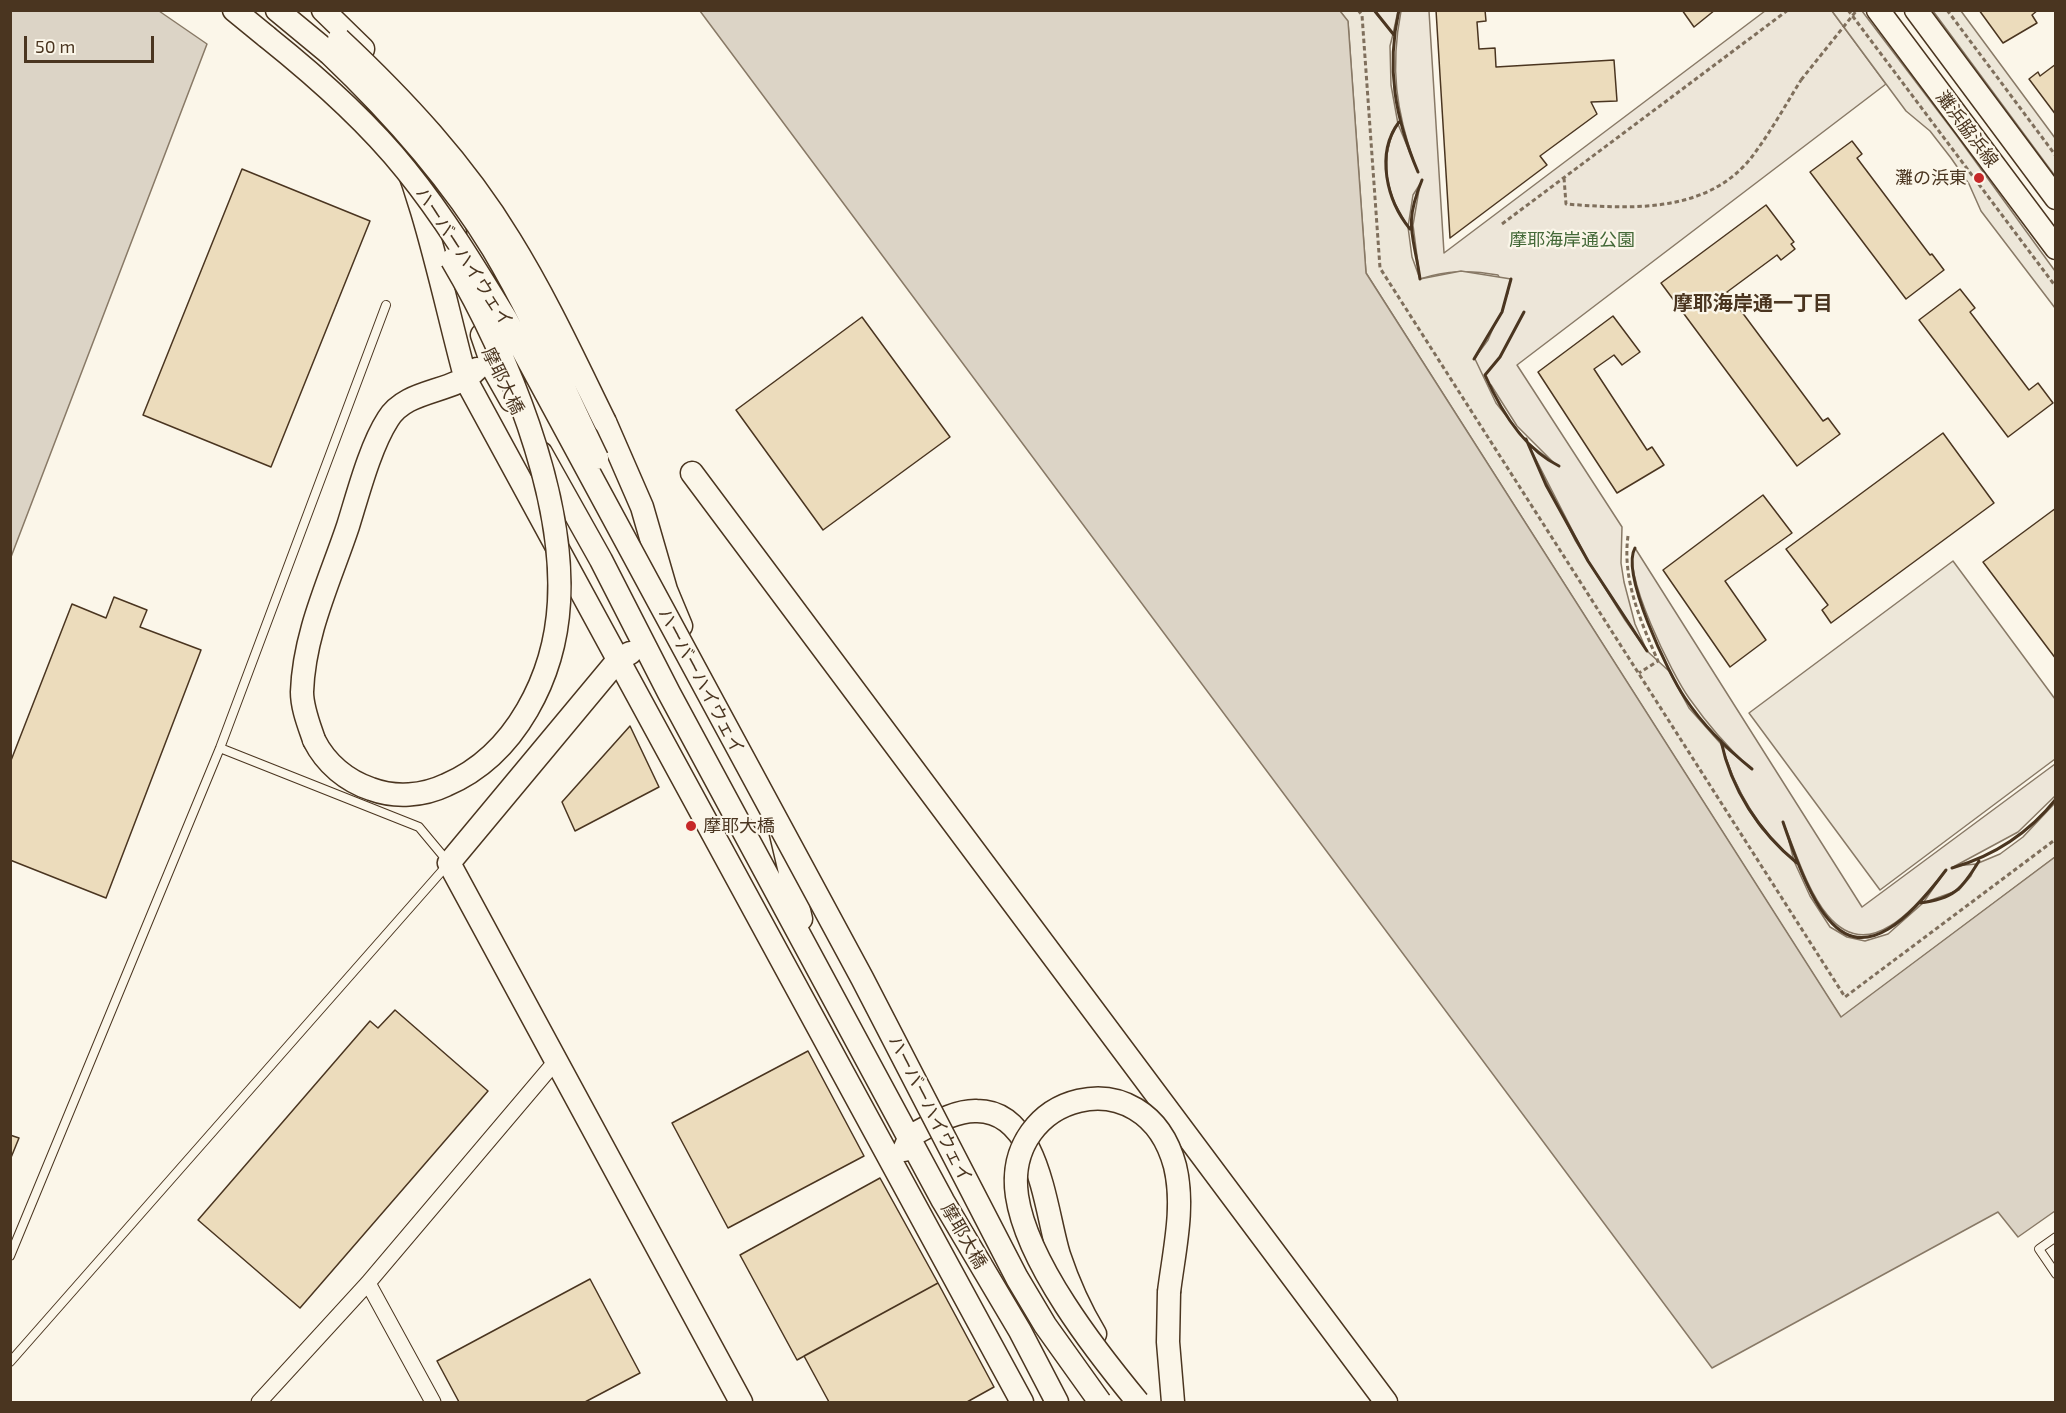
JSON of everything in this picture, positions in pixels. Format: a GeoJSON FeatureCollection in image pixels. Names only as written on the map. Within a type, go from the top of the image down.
{"type":"FeatureCollection","features":[{"type":"Feature","properties":{"kind":"street","name":"ハーバーハイウェイ"},"geometry":{"type":"LineString","coordinates":[[234,10],[338,97],[372,131],[406,169],[471,261],[511,329],[862,978],[1017,1278],[1071,1366],[1100,1402]]}},
{"type":"Feature","properties":{"kind":"street","name":"ハーバーハイウェイ"},"geometry":{"type":"LineString","coordinates":[[277,10],[329,53],[406,131],[439,171],[493,250],[548,353],[649,561],[872,975],[1029,1278],[1078,1358],[1114,1402]]}},
{"type":"Feature","properties":{"kind":"street"},"geometry":{"type":"LineString","coordinates":[[305,10],[399,96],[430,131],[485,202],[534,282],[605,422],[642,507],[674,610],[780,830],[808,949]]}},
{"type":"Feature","properties":{"kind":"street","name":"灘浜脇浜線"},"geometry":{"type":"LineString","coordinates":[[1878,10],[2055,248]]}},
{"type":"Feature","properties":{"kind":"street","name":"灘浜脇浜線"},"geometry":{"type":"LineString","coordinates":[[1916,10],[2055,198]]}},
{"type":"Feature","properties":{"kind":"street","name":"摩耶大橋"},"geometry":{"type":"LineString","coordinates":[[328,16],[385,70],[424,132],[468,276],[485,344],[495,370],[601,560],[943,1201],[1020,1331],[1058,1402]]}},
{"type":"Feature","properties":{"kind":"street","name":"摩耶大橋"},"geometry":{"type":"LineString","coordinates":[[328,16],[366,72],[400,144],[444,288],[466,380],[1022,1402]]}},
{"type":"Feature","properties":{"kind":"street"},"geometry":{"type":"LineString","coordinates":[[267,37],[365,138],[397,175],[427,217],[464,280],[494,338],[525,417],[551,517],[558,562],[559,602],[554,639],[543,675],[519,724],[504,745],[479,766],[436,790],[415,794],[378,792],[344,776],[329,762],[314,740],[302,695],[306,657],[319,604],[388,418],[417,396],[466,380],[478,368],[485,344]]}},
{"type":"Feature","properties":{"kind":"street"},"geometry":{"type":"LineString","coordinates":[[692,473],[1386,1402]]}},
{"type":"Feature","properties":{"kind":"street"},"geometry":{"type":"LineString","coordinates":[[644,644],[618,660],[448,863],[741,1402]]}},
{"type":"Feature","properties":{"kind":"street"},"geometry":{"type":"LineString","coordinates":[[259,1402],[368,1283],[555,1061]]}},
{"type":"Feature","properties":{"kind":"street"},"geometry":{"type":"LineString","coordinates":[[1138,1402],[1102,1356],[1056,1287],[1033,1244],[1020,1209],[1016,1182],[1023,1146],[1037,1125],[1058,1109],[1094,1097],[1121,1101],[1146,1115],[1165,1139],[1175,1167],[1179,1196],[1169,1292],[1168,1342],[1173,1402]]}},
{"type":"Feature","properties":{"kind":"street"},"geometry":{"type":"LineString","coordinates":[[1003,1369],[980,1300],[904,1158],[905,1143],[910,1136],[966,1112],[986,1111],[1006,1119],[1022,1135],[1029,1147],[1067,1277],[1086,1318],[1109,1356],[1146,1402]]}},
{"type":"Feature","properties":{"kind":"street"},"geometry":{"type":"LineString","coordinates":[[368,1283],[433,1402]]}},
{"type":"Feature","properties":{"kind":"lane"},"geometry":{"type":"LineString","coordinates":[[10,1256],[219,748],[386,305]]}},
{"type":"Feature","properties":{"kind":"lane"},"geometry":{"type":"LineString","coordinates":[[10,1362],[448,863],[418,827],[219,748]]}},
{"type":"Feature","properties":{"kind":"lane"},"geometry":{"type":"LineString","coordinates":[[2055,1237],[2039,1249],[2055,1274]]}},
{"type":"Feature","properties":{"kind":"path"},"geometry":{"type":"LineString","coordinates":[[1358,10],[1362,15],[1380,267],[1845,997],[2055,839]]}},
{"type":"Feature","properties":{"kind":"path"},"geometry":{"type":"LineString","coordinates":[[1502,224],[1788,10]]}},
{"type":"Feature","properties":{"kind":"path"},"geometry":{"type":"LineString","coordinates":[[1848,10],[2055,287]]}},
{"type":"Feature","properties":{"kind":"path"},"geometry":{"type":"LineString","coordinates":[[1564,178],[1566,204],[1614,208],[1649,208],[1682,200],[1717,187],[1749,160],[1801,80],[1857,10]]}},
{"type":"Feature","properties":{"kind":"path"},"geometry":{"type":"LineString","coordinates":[[1947,10],[2055,156]]}},
{"type":"Feature","properties":{"kind":"path"},"geometry":{"type":"LineString","coordinates":[[1628,536],[1627,567],[1631,587],[1658,661],[1639,673]]}},
{"type":"Feature","properties":{"kind":"green space"},"geometry":{"type":"Polygon","coordinates":[[[1374,11],[1398,11],[1393,34],[1374,11]]]}},
{"type":"Feature","properties":{"kind":"green space","name":"摩耶海岸通公園"},"geometry":{"type":"Polygon","coordinates":[[[1401,11],[1429,11],[1444,253],[1765,11],[1832,11],[1886,84],[1517,365],[1622,527],[1621,563],[1624,582],[1635,624],[1647,651],[1588,561],[1527,442],[1554,463],[1517,426],[1491,385],[1488,387],[1474,359],[1488,340],[1508,293],[1498,275],[1459,272],[1420,279],[1413,225],[1420,184],[1413,195],[1408,227],[1390,190],[1386,163],[1392,137],[1398,124],[1415,165],[1403,126],[1397,89],[1396,52],[1401,11]]]}},
{"type":"Feature","properties":{"kind":"green space"},"geometry":{"type":"Polygon","coordinates":[[[1635,548],[1862,907],[2055,764],[2055,796],[2018,832],[1955,866],[1976,864],[1967,880],[1955,891],[1923,903],[1943,874],[1912,909],[1898,921],[1869,934],[1850,933],[1835,923],[1810,888],[1786,829],[1794,861],[1769,836],[1749,808],[1733,777],[1721,744],[1747,765],[1702,716],[1689,698],[1661,647],[1635,578],[1633,560],[1635,548]]]}},
{"type":"Feature","properties":{"kind":"shaded area"},"geometry":{"type":"Polygon","coordinates":[[[11,10],[159,11],[207,44],[11,557],[11,10]]]}},
{"type":"Feature","properties":{"kind":"shaded area"},"geometry":{"type":"Polygon","coordinates":[[[700,11],[1340,11],[1348,21],[1366,273],[1841,1017],[2055,857],[2055,1211],[2018,1237],[1998,1212],[1712,1368],[700,11]]]}},
{"type":"Feature","properties":{"kind":"shaded area"},"geometry":{"type":"Polygon","coordinates":[[[1340,11],[1374,11],[1393,34],[1390,46],[1391,85],[1398,124],[1392,132],[1387,154],[1387,179],[1393,200],[1408,227],[1412,257],[1420,279],[1461,271],[1511,279],[1502,312],[1475,359],[1496,403],[1527,442],[1575,540],[1625,620],[1647,651],[1669,671],[1689,708],[1721,744],[1733,777],[1749,810],[1762,829],[1794,861],[1810,896],[1830,927],[1847,937],[1865,941],[1888,934],[1923,903],[1959,890],[1971,876],[1976,864],[2000,854],[2023,837],[2055,803],[2055,857],[1841,1018],[1366,273],[1348,22],[1340,11]]]}},
{"type":"Feature","properties":{"kind":"shaded area"},"geometry":{"type":"Polygon","coordinates":[[[1832,11],[1862,11],[1957,136],[2055,271],[2055,308],[1981,211],[1969,184],[1951,158],[1930,131],[1906,111],[1832,11]]]}},
{"type":"Feature","properties":{"kind":"shaded area"},"geometry":{"type":"Polygon","coordinates":[[[1933,11],[1961,11],[2055,138],[2055,176],[1933,11]]]}},
{"type":"Feature","properties":{"kind":"shaded area"},"geometry":{"type":"Polygon","coordinates":[[[1953,561],[2055,699],[2055,759],[1880,890],[1749,713],[1953,561]]]}},
{"type":"Feature","properties":{"kind":"building"},"geometry":{"type":"Polygon","coordinates":[[[1436,10],[1485,10],[1486,21],[1477,22],[1479,49],[1495,48],[1496,67],[1614,60],[1617,101],[1591,102],[1597,114],[1540,156],[1547,165],[1450,238],[1436,10]]]}},
{"type":"Feature","properties":{"kind":"building"},"geometry":{"type":"Polygon","coordinates":[[[1682,10],[1715,10],[1694,27],[1682,10]]]}},
{"type":"Feature","properties":{"kind":"building"},"geometry":{"type":"Polygon","coordinates":[[[1979,10],[2038,10],[2032,15],[2037,23],[2003,43],[1979,10]]]}},
{"type":"Feature","properties":{"kind":"building"},"geometry":{"type":"Polygon","coordinates":[[[2056,64],[2056,115],[2029,79],[2038,72],[2040,76],[2056,64]]]}},
{"type":"Feature","properties":{"kind":"building"},"geometry":{"type":"Polygon","coordinates":[[[1852,141],[1862,154],[1857,158],[1930,255],[1932,254],[1944,270],[1906,299],[1810,172],[1852,141]]]}},
{"type":"Feature","properties":{"kind":"building"},"geometry":{"type":"Polygon","coordinates":[[[242,169],[370,221],[271,467],[143,415],[242,169]]]}},
{"type":"Feature","properties":{"kind":"building"},"geometry":{"type":"Polygon","coordinates":[[[1766,205],[1794,242],[1791,244],[1795,249],[1781,260],[1777,255],[1727,292],[1823,421],[1828,418],[1840,434],[1797,466],[1661,283],[1766,205]]]}},
{"type":"Feature","properties":{"kind":"building"},"geometry":{"type":"Polygon","coordinates":[[[1960,289],[1975,308],[1970,312],[2029,390],[2038,383],[2053,403],[2008,437],[1919,320],[1960,289]]]}},
{"type":"Feature","properties":{"kind":"building"},"geometry":{"type":"Polygon","coordinates":[[[1613,316],[1640,352],[1622,365],[1614,355],[1594,369],[1647,450],[1652,447],[1664,465],[1617,493],[1538,372],[1613,316]]]}},
{"type":"Feature","properties":{"kind":"building"},"geometry":{"type":"Polygon","coordinates":[[[862,317],[950,437],[823,530],[736,410],[862,317]]]}},
{"type":"Feature","properties":{"kind":"building"},"geometry":{"type":"Polygon","coordinates":[[[1943,433],[1994,503],[1831,623],[1822,610],[1828,605],[1786,549],[1943,433]]]}},
{"type":"Feature","properties":{"kind":"building"},"geometry":{"type":"Polygon","coordinates":[[[1763,495],[1792,533],[1725,581],[1766,640],[1730,667],[1663,570],[1763,495]]]}},
{"type":"Feature","properties":{"kind":"building"},"geometry":{"type":"Polygon","coordinates":[[[2056,508],[2056,659],[1983,562],[2056,508]]]}},
{"type":"Feature","properties":{"kind":"building"},"geometry":{"type":"Polygon","coordinates":[[[114,597],[147,610],[140,627],[201,650],[106,898],[10,860],[10,763],[72,604],[106,618],[114,597]]]}},
{"type":"Feature","properties":{"kind":"building"},"geometry":{"type":"Polygon","coordinates":[[[630,726],[659,787],[575,831],[562,802],[630,726]]]}},
{"type":"Feature","properties":{"kind":"building"},"geometry":{"type":"Polygon","coordinates":[[[395,1010],[488,1091],[300,1308],[198,1220],[370,1021],[378,1028],[395,1010]]]}},
{"type":"Feature","properties":{"kind":"building"},"geometry":{"type":"Polygon","coordinates":[[[808,1051],[864,1156],[728,1228],[672,1123],[808,1051]]]}},
{"type":"Feature","properties":{"kind":"building"},"geometry":{"type":"Polygon","coordinates":[[[10,1135],[19,1138],[10,1160],[10,1135]]]}},
{"type":"Feature","properties":{"kind":"building"},"geometry":{"type":"Polygon","coordinates":[[[880,1178],[938,1283],[797,1360],[740,1255],[880,1178]]]}},
{"type":"Feature","properties":{"kind":"building"},"geometry":{"type":"Polygon","coordinates":[[[590,1279],[640,1373],[585,1402],[459,1402],[437,1361],[590,1279]]]}},
{"type":"Feature","properties":{"kind":"building"},"geometry":{"type":"Polygon","coordinates":[[[938,1283],[994,1387],[967,1402],[829,1402],[804,1356],[938,1283]]]}},
{"type":"Feature","properties":{"kind":"wall"},"geometry":{"type":"LineString","coordinates":[[1374,10],[1394,35]]}},
{"type":"Feature","properties":{"kind":"wall"},"geometry":{"type":"LineString","coordinates":[[1399,10],[1393,52],[1395,92],[1398,112],[1418,172]]}},
{"type":"Feature","properties":{"kind":"wall"},"geometry":{"type":"LineString","coordinates":[[1399,122],[1387,148],[1387,177],[1395,205],[1410,229]]}},
{"type":"Feature","properties":{"kind":"wall"},"geometry":{"type":"LineString","coordinates":[[1420,279],[1411,220],[1422,180]]}},
{"type":"Feature","properties":{"kind":"wall"},"geometry":{"type":"LineString","coordinates":[[1474,359],[1502,312],[1511,279]]}},
{"type":"Feature","properties":{"kind":"wall"},"geometry":{"type":"LineString","coordinates":[[1524,312],[1500,357],[1485,375],[1514,427],[1546,459],[1559,466]]}},
{"type":"Feature","properties":{"kind":"wall"},"geometry":{"type":"LineString","coordinates":[[1526,439],[1546,485],[1588,561],[1647,651]]}},
{"type":"Feature","properties":{"kind":"wall"},"geometry":{"type":"LineString","coordinates":[[1635,548],[1632,561],[1634,579],[1648,624],[1668,668],[1692,708],[1725,745],[1752,769]]}},
{"type":"Feature","properties":{"kind":"wall"},"geometry":{"type":"LineString","coordinates":[[1721,741],[1732,776],[1748,808],[1771,838],[1797,863]]}},
{"type":"Feature","properties":{"kind":"wall"},"geometry":{"type":"LineString","coordinates":[[1952,868],[1982,857],[2009,842],[2034,823],[2056,799]]}},
{"type":"Feature","properties":{"kind":"wall"},"geometry":{"type":"LineString","coordinates":[[1783,822],[1812,894],[1828,918],[1845,933],[1865,938],[1888,929],[1915,907],[1946,870]]}},
{"type":"Feature","properties":{"kind":"wall"},"geometry":{"type":"LineString","coordinates":[[1919,903],[1941,899],[1956,891],[1979,861]]}},
{"type":"Feature","properties":{"kind":"place","name":"灘の浜東"},"geometry":{"type":"Point","coordinates":[1979,178]}},
{"type":"Feature","properties":{"kind":"place","name":"摩耶大橋"},"geometry":{"type":"Point","coordinates":[691,826]}},
{"type":"Feature","properties":{"kind":"district","name":"摩耶海岸通一丁目"},"geometry":{"type":"Point","coordinates":[1753,303]}}]}
